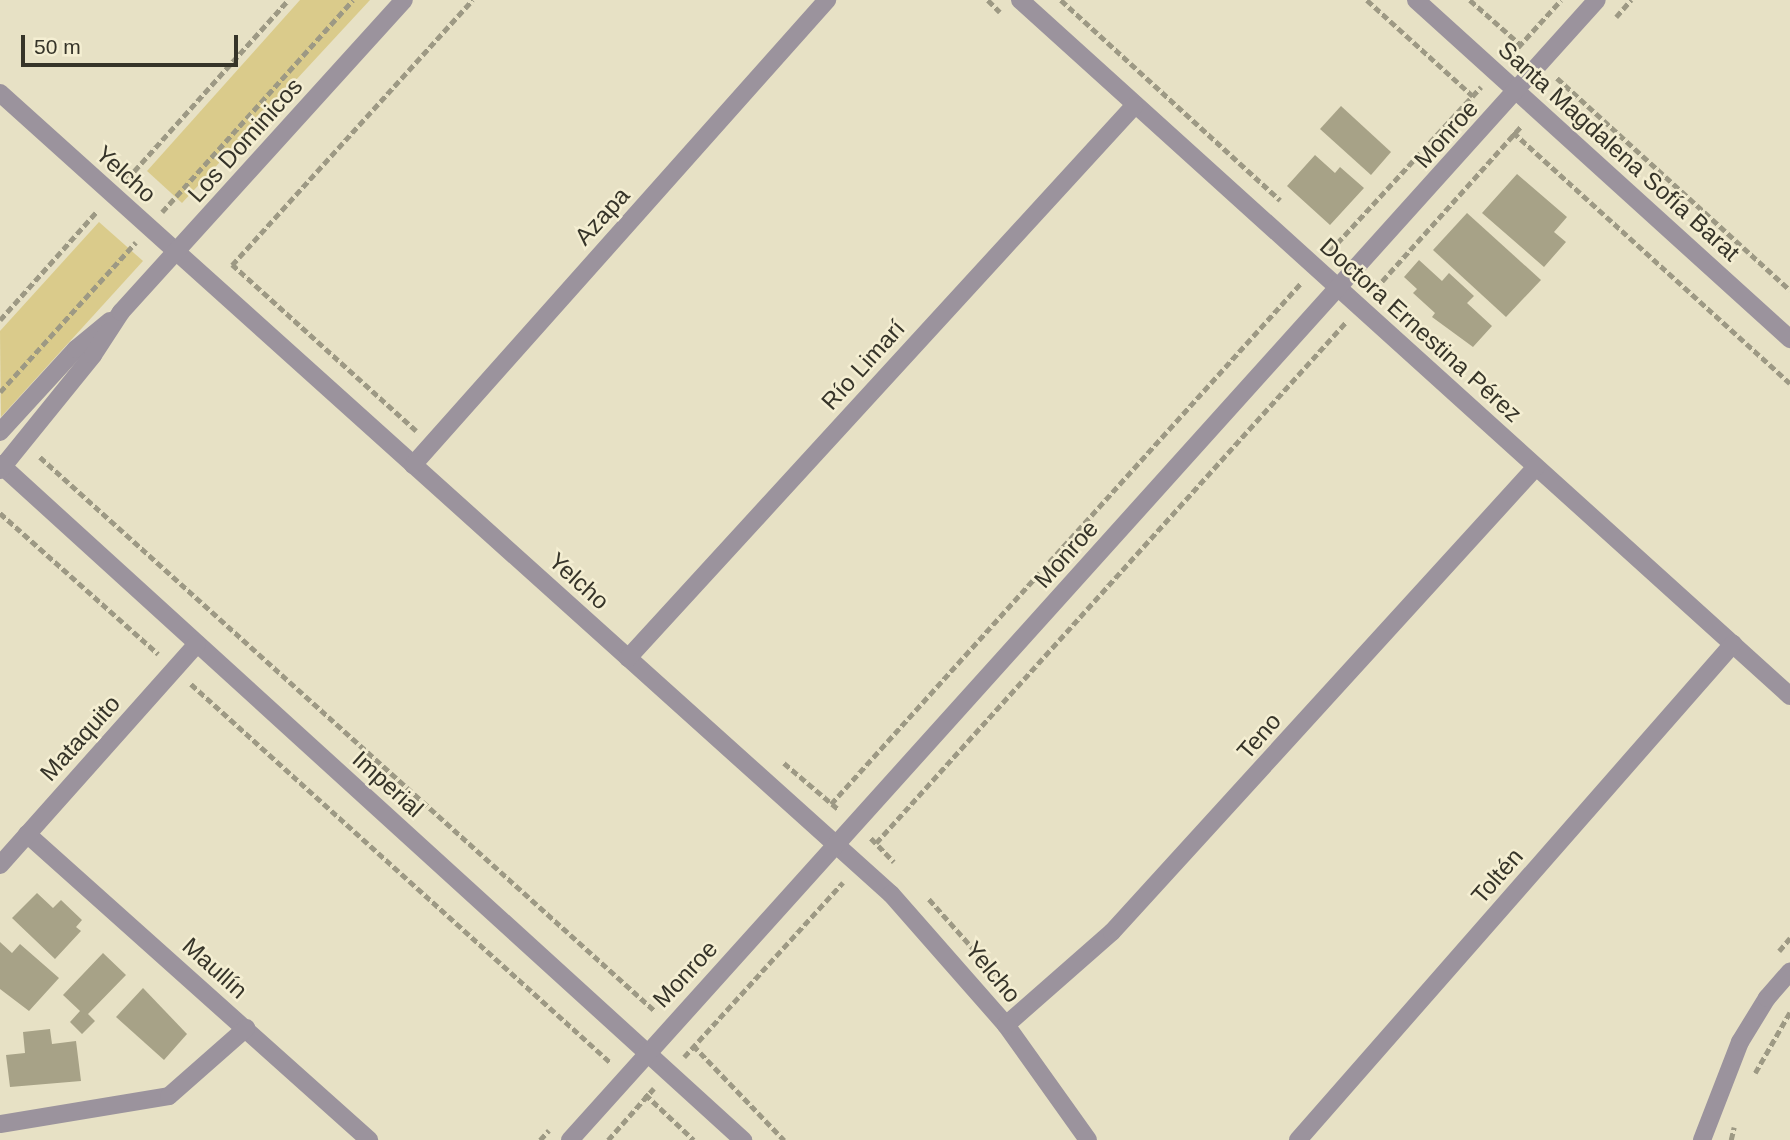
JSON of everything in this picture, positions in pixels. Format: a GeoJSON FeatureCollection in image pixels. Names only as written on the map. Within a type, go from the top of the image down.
{"type":"FeatureCollection","features":[{"type":"Feature","properties":{"kind":"street","name":"Los Dominicos"},"geometry":{"type":"LineString","coordinates":[[1,467],[24,442],[121,312],[404,0]]}},
{"type":"Feature","properties":{"kind":"street","name":"Azapa"},"geometry":{"type":"LineString","coordinates":[[413,465],[827,0]]}},
{"type":"Feature","properties":{"kind":"street","name":"Doctora Ernestina Pérez"},"geometry":{"type":"LineString","coordinates":[[1020,0],[1134,106],[1790,696]]}},
{"type":"Feature","properties":{"kind":"street","name":"Santa Magdalena Sofía Barat"},"geometry":{"type":"LineString","coordinates":[[1416,0],[1790,339]]}},
{"type":"Feature","properties":{"kind":"street","name":"Monroe"},"geometry":{"type":"LineString","coordinates":[[570,1140],[1340,289],[1597,0]]}},
{"type":"Feature","properties":{"kind":"street","name":"Yelcho"},"geometry":{"type":"LineString","coordinates":[[0,93],[858,866],[948,955],[1006,1025],[1088,1140]]}},
{"type":"Feature","properties":{"kind":"street","name":"Río Limarí"},"geometry":{"type":"LineString","coordinates":[[628,658],[1134,106]]}},
{"type":"Feature","properties":{"kind":"street","name":"Los Dominicos"},"geometry":{"type":"LineString","coordinates":[[0,432],[76,349],[121,312]]}},
{"type":"Feature","properties":{"kind":"street","name":"Imperial"},"geometry":{"type":"LineString","coordinates":[[1,467],[671,1071],[743,1140]]}},
{"type":"Feature","properties":{"kind":"street","name":"Teno"},"geometry":{"type":"LineString","coordinates":[[1006,1025],[1112,932],[1536,467]]}},
{"type":"Feature","properties":{"kind":"street","name":"Mataquito"},"geometry":{"type":"LineString","coordinates":[[0,865],[197,644]]}},
{"type":"Feature","properties":{"kind":"street","name":"Toltén"},"geometry":{"type":"LineString","coordinates":[[1298,1140],[1733,644]]}},
{"type":"Feature","properties":{"kind":"street","name":"Maullín"},"geometry":{"type":"LineString","coordinates":[[27,834],[246,1027],[369,1140]]}},
{"type":"Feature","properties":{"kind":"street"},"geometry":{"type":"LineString","coordinates":[[1702,1140],[1740,1042],[1767,998],[1790,972]]}},
{"type":"Feature","properties":{"kind":"street"},"geometry":{"type":"LineString","coordinates":[[0,1124],[169,1096],[246,1027]]}},
{"type":"Feature","properties":{"kind":"path"},"geometry":{"type":"LineString","coordinates":[[0,320],[288,0]]}},
{"type":"Feature","properties":{"kind":"path"},"geometry":{"type":"LineString","coordinates":[[0,392],[353,0]]}},
{"type":"Feature","properties":{"kind":"path"},"geometry":{"type":"LineString","coordinates":[[232,265],[472,0]]}},
{"type":"Feature","properties":{"kind":"path"},"geometry":{"type":"LineString","coordinates":[[1061,0],[1282,202]]}},
{"type":"Feature","properties":{"kind":"path"},"geometry":{"type":"LineString","coordinates":[[1367,0],[1790,383]]}},
{"type":"Feature","properties":{"kind":"path"},"geometry":{"type":"LineString","coordinates":[[1470,0],[1790,290]]}},
{"type":"Feature","properties":{"kind":"path"},"geometry":{"type":"LineString","coordinates":[[814,827],[1315,267],[1561,0]]}},
{"type":"Feature","properties":{"kind":"path"},"geometry":{"type":"LineString","coordinates":[[1613,20],[1631,0]]}},
{"type":"Feature","properties":{"kind":"path"},"geometry":{"type":"LineString","coordinates":[[608,1140],[843,883],[1360,307],[1515,134],[1568,70]]}},
{"type":"Feature","properties":{"kind":"path"},"geometry":{"type":"LineString","coordinates":[[1323,239],[1333,248]]}},
{"type":"Feature","properties":{"kind":"path"},"geometry":{"type":"LineString","coordinates":[[24,442],[694,1045],[784,1140]]}},
{"type":"Feature","properties":{"kind":"path"},"geometry":{"type":"LineString","coordinates":[[0,513],[694,1140]]}},
{"type":"Feature","properties":{"kind":"path"},"geometry":{"type":"LineString","coordinates":[[820,865],[852,890]]}},
{"type":"Feature","properties":{"kind":"path"},"geometry":{"type":"LineString","coordinates":[[601,1072],[666,1002]]}},
{"type":"Feature","properties":{"kind":"path"},"geometry":{"type":"LineString","coordinates":[[1751,1084],[1790,1012]]}},
{"type":"Feature","properties":{"kind":"path"},"geometry":{"type":"LineString","coordinates":[[1731,1140],[1739,1116]]}},
{"type":"Feature","properties":{"kind":"path"},"geometry":{"type":"LineString","coordinates":[[540,1140],[557,1121]]}},
{"type":"Feature","properties":{"kind":"shaded area"},"geometry":{"type":"Polygon","coordinates":[[[300,0],[370,0],[182,203],[147,171],[300,0]]]}},
{"type":"Feature","properties":{"kind":"shaded area"},"geometry":{"type":"Polygon","coordinates":[[[99,222],[143,261],[1,417],[0,331],[99,222]]]}},
{"type":"Feature","properties":{"kind":"building"},"geometry":{"type":"Polygon","coordinates":[[[1341,106],[1391,152],[1371,175],[1320,129],[1341,106]]]}},
{"type":"Feature","properties":{"kind":"building"},"geometry":{"type":"Polygon","coordinates":[[[1315,155],[1335,173],[1340,167],[1364,188],[1330,225],[1287,186],[1315,155]]]}},
{"type":"Feature","properties":{"kind":"building"},"geometry":{"type":"Polygon","coordinates":[[[1517,174],[1567,217],[1554,232],[1566,242],[1544,267],[1482,213],[1517,174]]]}},
{"type":"Feature","properties":{"kind":"building"},"geometry":{"type":"Polygon","coordinates":[[[1467,213],[1541,280],[1506,317],[1433,250],[1467,213]]]}},
{"type":"Feature","properties":{"kind":"building"},"geometry":{"type":"Polygon","coordinates":[[[1419,260],[1442,281],[1449,273],[1474,296],[1467,303],[1492,326],[1473,347],[1432,317],[1435,313],[1413,293],[1417,289],[1404,277],[1419,260]]]}},
{"type":"Feature","properties":{"kind":"building"},"geometry":{"type":"Polygon","coordinates":[[[37,893],[53,908],[61,900],[82,920],[76,927],[81,931],[55,959],[12,918],[37,893]]]}},
{"type":"Feature","properties":{"kind":"building"},"geometry":{"type":"Polygon","coordinates":[[[0,942],[12,953],[20,944],[59,978],[29,1011],[0,989],[0,942]]]}},
{"type":"Feature","properties":{"kind":"building"},"geometry":{"type":"Polygon","coordinates":[[[103,953],[126,975],[88,1014],[95,1021],[82,1034],[70,1022],[80,1011],[63,995],[103,953]]]}},
{"type":"Feature","properties":{"kind":"building"},"geometry":{"type":"Polygon","coordinates":[[[143,988],[187,1034],[164,1060],[116,1017],[143,988]]]}},
{"type":"Feature","properties":{"kind":"building"},"geometry":{"type":"Polygon","coordinates":[[[50,1029],[52,1044],[76,1041],[81,1081],[10,1087],[6,1055],[25,1053],[23,1032],[50,1029]]]}}]}
